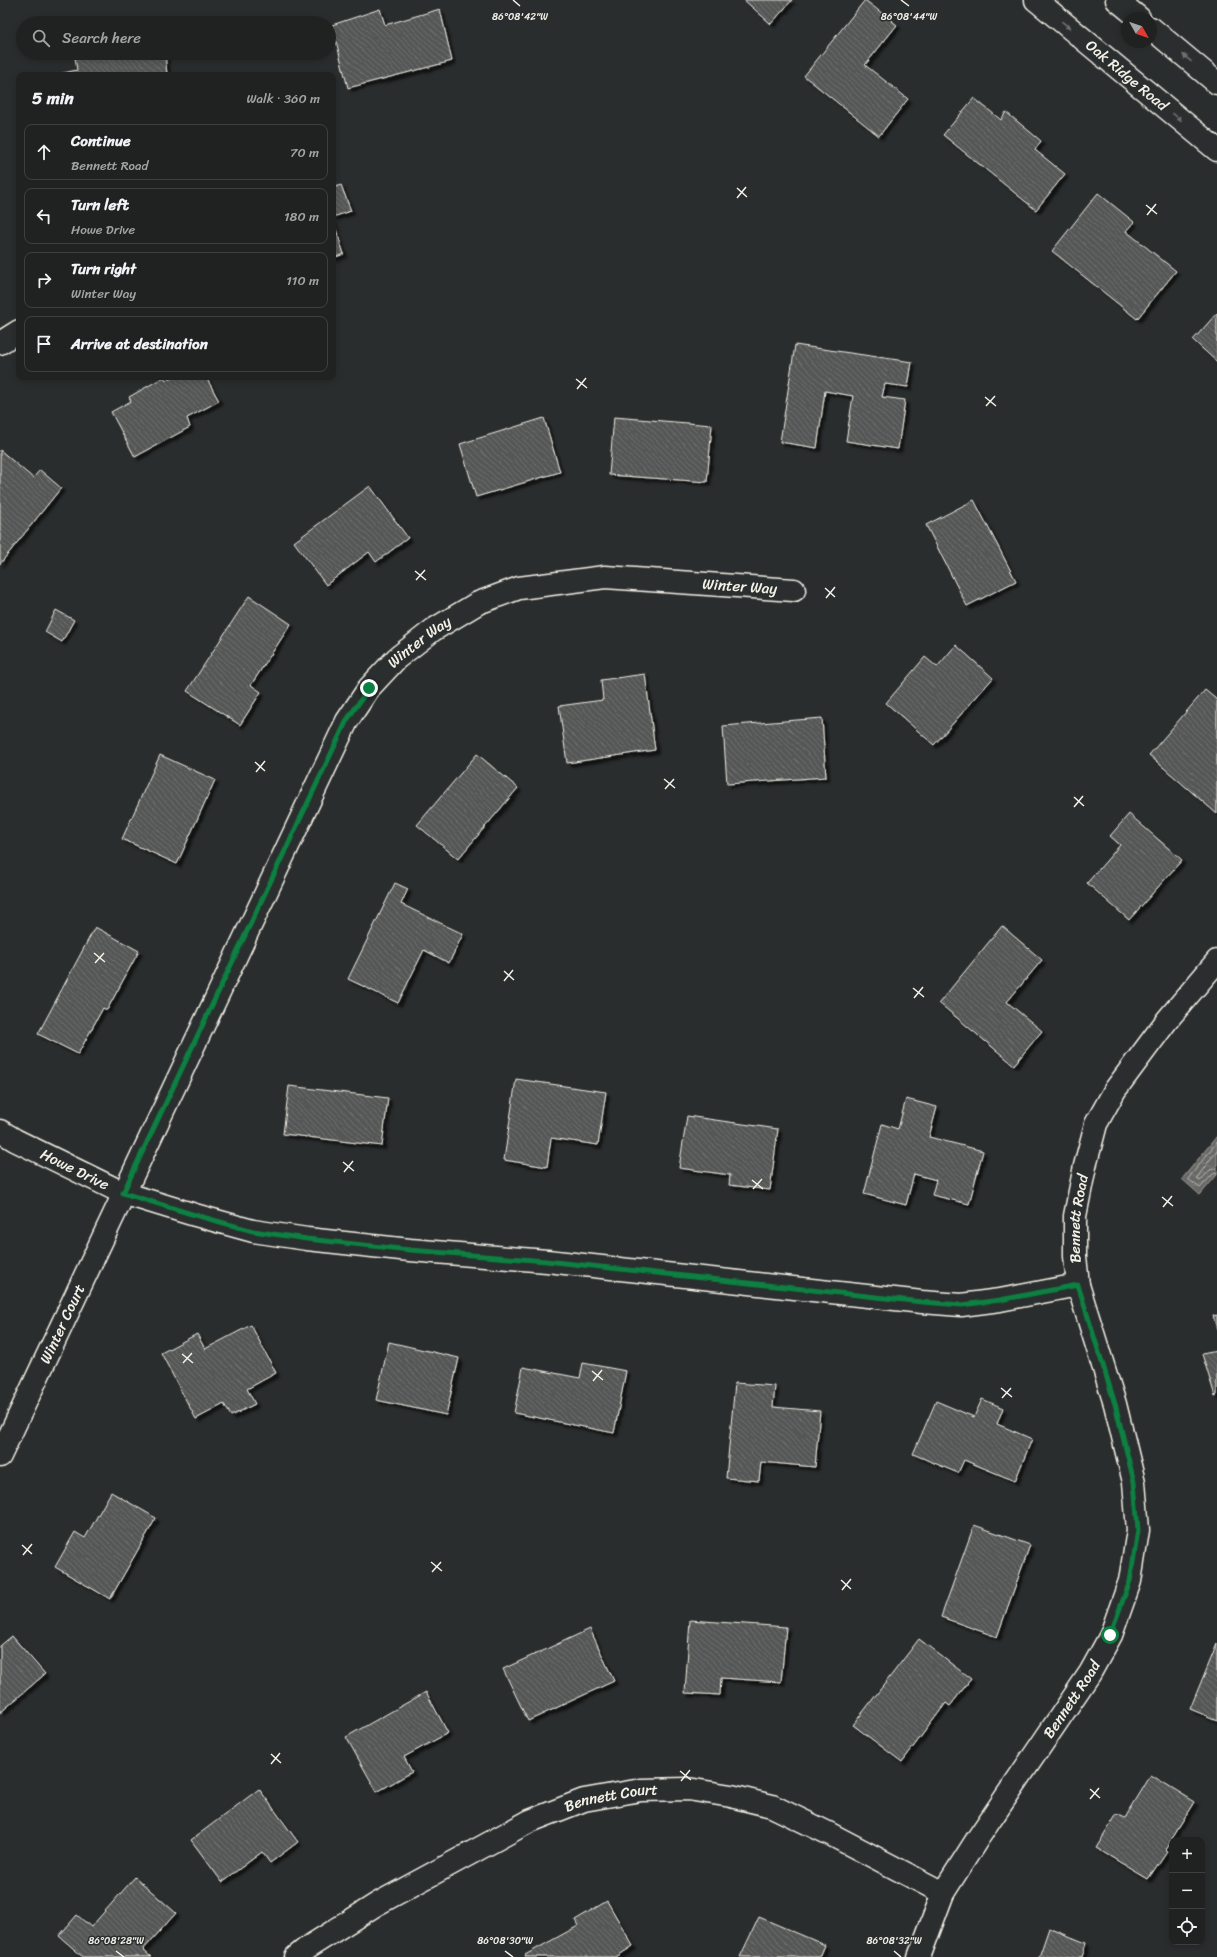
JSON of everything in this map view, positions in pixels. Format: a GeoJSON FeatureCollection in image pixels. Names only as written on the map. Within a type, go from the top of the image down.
{"type":"FeatureCollection","features":[{"type":"Feature","properties":{"kind":"street","name":"Oak Ridge Road"},"geometry":{"type":"LineString","coordinates":[[1036,0],[1217,150]]}},
{"type":"Feature","properties":{"kind":"street"},"geometry":{"type":"LineString","coordinates":[[1117,0],[1132,12]]}},
{"type":"Feature","properties":{"kind":"street"},"geometry":{"type":"LineString","coordinates":[[1157,33],[1217,83]]}},
{"type":"Feature","properties":{"kind":"street"},"geometry":{"type":"LineString","coordinates":[[0,343],[16,333]]}},
{"type":"Feature","properties":{"kind":"street","name":"Winter Way"},"geometry":{"type":"LineString","coordinates":[[123,1193],[347,720],[369,688],[397,658],[433,630],[478,603],[519,588],[605,577],[794,590]]}},
{"type":"Feature","properties":{"kind":"street","name":"Bennett Road"},"geometry":{"type":"LineString","coordinates":[[919,1957],[943,1893],[978,1838],[1090,1674],[1110,1635],[1130,1581],[1138,1530],[1134,1482],[1115,1404],[1078,1285],[1075,1256],[1075,1216],[1085,1166],[1096,1124],[1115,1090],[1168,1019],[1217,961]]}},
{"type":"Feature","properties":{"kind":"street","name":"Howe Drive"},"geometry":{"type":"LineString","coordinates":[[0,1131],[123,1193],[253,1231],[307,1239],[410,1250],[546,1261],[922,1302],[969,1304],[1000,1300],[1078,1285]]}},
{"type":"Feature","properties":{"kind":"street","name":"Winter Court"},"geometry":{"type":"LineString","coordinates":[[0,1456],[123,1193]]}},
{"type":"Feature","properties":{"kind":"street","name":"Bennett Court"},"geometry":{"type":"LineString","coordinates":[[296,1957],[307,1948],[377,1904],[530,1821],[584,1800],[641,1790],[688,1790],[731,1796],[772,1806],[830,1834],[943,1893]]}},
{"type":"Feature","properties":{"kind":"water"},"geometry":{"type":"Polygon","coordinates":[[[1217,1136],[1217,1175],[1200,1195],[1182,1179],[1217,1136]]]}},
{"type":"Feature","properties":{"kind":"building"},"geometry":{"type":"Polygon","coordinates":[[[744,0],[792,0],[771,24],[744,0]]]}},
{"type":"Feature","properties":{"kind":"building"},"geometry":{"type":"Polygon","coordinates":[[[865,0],[897,25],[865,65],[908,99],[879,136],[804,76],[865,0]]]}},
{"type":"Feature","properties":{"kind":"building"},"geometry":{"type":"Polygon","coordinates":[[[380,9],[385,25],[440,9],[452,61],[348,88],[336,41],[336,24],[380,9]]]}},
{"type":"Feature","properties":{"kind":"building"},"geometry":{"type":"Polygon","coordinates":[[[75,60],[166,60],[167,72],[68,72],[77,70],[75,60]]]}},
{"type":"Feature","properties":{"kind":"building"},"geometry":{"type":"Polygon","coordinates":[[[974,98],[1001,120],[1006,112],[1041,141],[1035,150],[1065,174],[1036,210],[943,135],[974,98]]]}},
{"type":"Feature","properties":{"kind":"building"},"geometry":{"type":"Polygon","coordinates":[[[341,185],[351,211],[336,216],[336,187],[341,185]]]}},
{"type":"Feature","properties":{"kind":"building"},"geometry":{"type":"Polygon","coordinates":[[[1098,193],[1134,222],[1126,231],[1176,271],[1137,319],[1052,251],[1098,193]]]}},
{"type":"Feature","properties":{"kind":"building"},"geometry":{"type":"Polygon","coordinates":[[[336,229],[344,254],[336,257],[336,229]]]}},
{"type":"Feature","properties":{"kind":"building"},"geometry":{"type":"Polygon","coordinates":[[[1217,313],[1217,362],[1193,340],[1217,313]]]}},
{"type":"Feature","properties":{"kind":"building"},"geometry":{"type":"Polygon","coordinates":[[[795,345],[912,362],[908,387],[885,384],[882,397],[905,400],[898,449],[846,441],[853,396],[825,391],[817,448],[780,442],[795,345]]]}},
{"type":"Feature","properties":{"kind":"building"},"geometry":{"type":"Polygon","coordinates":[[[159,380],[208,380],[219,401],[187,418],[190,427],[135,457],[111,412],[131,401],[129,397],[159,380]]]}},
{"type":"Feature","properties":{"kind":"building"},"geometry":{"type":"Polygon","coordinates":[[[614,417],[712,425],[707,482],[609,475],[614,417]]]}},
{"type":"Feature","properties":{"kind":"building"},"geometry":{"type":"Polygon","coordinates":[[[544,418],[560,472],[476,497],[460,444],[544,418]]]}},
{"type":"Feature","properties":{"kind":"building"},"geometry":{"type":"Polygon","coordinates":[[[0,450],[33,478],[40,470],[61,488],[0,564],[0,450]]]}},
{"type":"Feature","properties":{"kind":"building"},"geometry":{"type":"Polygon","coordinates":[[[370,486],[408,538],[376,562],[369,552],[326,585],[294,542],[370,486]]]}},
{"type":"Feature","properties":{"kind":"building"},"geometry":{"type":"Polygon","coordinates":[[[974,500],[1016,581],[967,606],[926,525],[974,500]]]}},
{"type":"Feature","properties":{"kind":"building"},"geometry":{"type":"Polygon","coordinates":[[[249,596],[291,624],[251,685],[261,692],[240,725],[187,691],[249,596]]]}},
{"type":"Feature","properties":{"kind":"building"},"geometry":{"type":"Polygon","coordinates":[[[56,610],[74,620],[62,642],[45,632],[56,610]]]}},
{"type":"Feature","properties":{"kind":"building"},"geometry":{"type":"Polygon","coordinates":[[[956,645],[993,678],[934,745],[886,703],[925,657],[937,667],[956,645]]]}},
{"type":"Feature","properties":{"kind":"building"},"geometry":{"type":"Polygon","coordinates":[[[645,674],[655,750],[567,763],[559,706],[603,700],[601,680],[645,674]]]}},
{"type":"Feature","properties":{"kind":"building"},"geometry":{"type":"Polygon","coordinates":[[[1205,690],[1217,700],[1217,814],[1149,755],[1205,690]]]}},
{"type":"Feature","properties":{"kind":"building"},"geometry":{"type":"Polygon","coordinates":[[[822,718],[826,777],[727,784],[723,726],[822,718]]]}},
{"type":"Feature","properties":{"kind":"building"},"geometry":{"type":"Polygon","coordinates":[[[477,754],[518,788],[458,859],[417,825],[477,754]]]}},
{"type":"Feature","properties":{"kind":"building"},"geometry":{"type":"Polygon","coordinates":[[[160,755],[215,780],[177,864],[122,839],[160,755]]]}},
{"type":"Feature","properties":{"kind":"building"},"geometry":{"type":"Polygon","coordinates":[[[1129,814],[1182,860],[1129,920],[1087,883],[1120,845],[1110,836],[1129,814]]]}},
{"type":"Feature","properties":{"kind":"building"},"geometry":{"type":"Polygon","coordinates":[[[395,883],[408,889],[401,904],[463,934],[449,963],[424,950],[398,1003],[348,979],[395,883]]]}},
{"type":"Feature","properties":{"kind":"building"},"geometry":{"type":"Polygon","coordinates":[[[1002,926],[1042,960],[1007,1002],[1042,1031],[1014,1065],[939,1003],[1002,926]]]}},
{"type":"Feature","properties":{"kind":"building"},"geometry":{"type":"Polygon","coordinates":[[[95,927],[139,951],[107,1010],[103,1008],[78,1054],[38,1034],[95,927]]]}},
{"type":"Feature","properties":{"kind":"building"},"geometry":{"type":"Polygon","coordinates":[[[516,1079],[606,1092],[598,1145],[551,1138],[547,1167],[504,1160],[516,1079]]]}},
{"type":"Feature","properties":{"kind":"building"},"geometry":{"type":"Polygon","coordinates":[[[289,1086],[388,1098],[382,1146],[283,1134],[289,1086]]]}},
{"type":"Feature","properties":{"kind":"building"},"geometry":{"type":"Polygon","coordinates":[[[906,1099],[937,1107],[929,1137],[983,1151],[969,1204],[932,1195],[936,1180],[914,1174],[906,1205],[864,1194],[882,1124],[898,1129],[906,1099]]]}},
{"type":"Feature","properties":{"kind":"building"},"geometry":{"type":"Polygon","coordinates":[[[687,1116],[778,1129],[770,1190],[729,1185],[730,1175],[679,1168],[687,1116]]]}},
{"type":"Feature","properties":{"kind":"building"},"geometry":{"type":"Polygon","coordinates":[[[1217,1315],[1217,1329],[1213,1316],[1217,1315]]]}},
{"type":"Feature","properties":{"kind":"building"},"geometry":{"type":"Polygon","coordinates":[[[251,1325],[276,1373],[247,1389],[255,1404],[231,1416],[224,1404],[196,1419],[161,1353],[197,1334],[205,1349],[251,1325]]]}},
{"type":"Feature","properties":{"kind":"building"},"geometry":{"type":"Polygon","coordinates":[[[389,1342],[459,1358],[446,1415],[376,1400],[389,1342]]]}},
{"type":"Feature","properties":{"kind":"building"},"geometry":{"type":"Polygon","coordinates":[[[1217,1351],[1217,1395],[1215,1396],[1202,1354],[1217,1351]]]}},
{"type":"Feature","properties":{"kind":"building"},"geometry":{"type":"Polygon","coordinates":[[[583,1363],[626,1371],[614,1433],[514,1413],[523,1367],[580,1378],[583,1363]]]}},
{"type":"Feature","properties":{"kind":"building"},"geometry":{"type":"Polygon","coordinates":[[[735,1383],[775,1386],[773,1407],[820,1411],[815,1467],[761,1462],[759,1481],[726,1478],[735,1383]]]}},
{"type":"Feature","properties":{"kind":"building"},"geometry":{"type":"Polygon","coordinates":[[[982,1399],[1003,1408],[997,1424],[1032,1439],[1015,1481],[964,1460],[958,1473],[913,1454],[936,1401],[974,1417],[982,1399]]]}},
{"type":"Feature","properties":{"kind":"building"},"geometry":{"type":"Polygon","coordinates":[[[111,1492],[156,1518],[110,1599],[55,1567],[75,1532],[85,1538],[111,1492]]]}},
{"type":"Feature","properties":{"kind":"building"},"geometry":{"type":"Polygon","coordinates":[[[974,1525],[1030,1545],[997,1637],[941,1617],[974,1525]]]}},
{"type":"Feature","properties":{"kind":"building"},"geometry":{"type":"Polygon","coordinates":[[[690,1620],[786,1627],[781,1682],[721,1678],[720,1695],[685,1693],[690,1620]]]}},
{"type":"Feature","properties":{"kind":"building"},"geometry":{"type":"Polygon","coordinates":[[[590,1629],[614,1681],[528,1721],[503,1669],[590,1629]]]}},
{"type":"Feature","properties":{"kind":"building"},"geometry":{"type":"Polygon","coordinates":[[[12,1636],[45,1674],[0,1713],[0,1646],[12,1636]]]}},
{"type":"Feature","properties":{"kind":"building"},"geometry":{"type":"Polygon","coordinates":[[[919,1639],[971,1679],[950,1706],[946,1703],[902,1762],[853,1725],[919,1639]]]}},
{"type":"Feature","properties":{"kind":"building"},"geometry":{"type":"Polygon","coordinates":[[[1217,1643],[1217,1720],[1190,1709],[1217,1643]]]}},
{"type":"Feature","properties":{"kind":"building"},"geometry":{"type":"Polygon","coordinates":[[[426,1692],[448,1733],[404,1757],[412,1772],[377,1792],[346,1737],[426,1692]]]}},
{"type":"Feature","properties":{"kind":"building"},"geometry":{"type":"Polygon","coordinates":[[[1151,1775],[1195,1802],[1173,1837],[1169,1837],[1169,1844],[1165,1850],[1167,1851],[1148,1879],[1096,1848],[1117,1814],[1125,1818],[1151,1775]]]}},
{"type":"Feature","properties":{"kind":"building"},"geometry":{"type":"Polygon","coordinates":[[[259,1789],[298,1842],[270,1863],[262,1852],[222,1882],[191,1840],[259,1789]]]}},
{"type":"Feature","properties":{"kind":"building"},"geometry":{"type":"Polygon","coordinates":[[[135,1877],[176,1913],[143,1950],[151,1957],[83,1957],[59,1936],[77,1915],[91,1927],[135,1877]]]}},
{"type":"Feature","properties":{"kind":"building"},"geometry":{"type":"Polygon","coordinates":[[[607,1901],[633,1946],[616,1957],[526,1957],[525,1955],[578,1926],[575,1920],[607,1901]]]}},
{"type":"Feature","properties":{"kind":"building"},"geometry":{"type":"Polygon","coordinates":[[[759,1917],[825,1945],[820,1957],[740,1957],[759,1917]]]}},
{"type":"Feature","properties":{"kind":"building"},"geometry":{"type":"Polygon","coordinates":[[[1049,1928],[1086,1943],[1082,1957],[1039,1957],[1049,1928]]]}},
{"type":"Feature","properties":{"kind":"route"},"geometry":{"type":"LineString","coordinates":[[369,688],[347,720],[142,1156],[123,1193],[253,1231],[307,1239],[410,1250],[546,1261],[922,1302],[962,1305],[1000,1300],[1078,1285],[1115,1404],[1134,1482],[1138,1530],[1130,1581],[1110,1635]]}}]}
